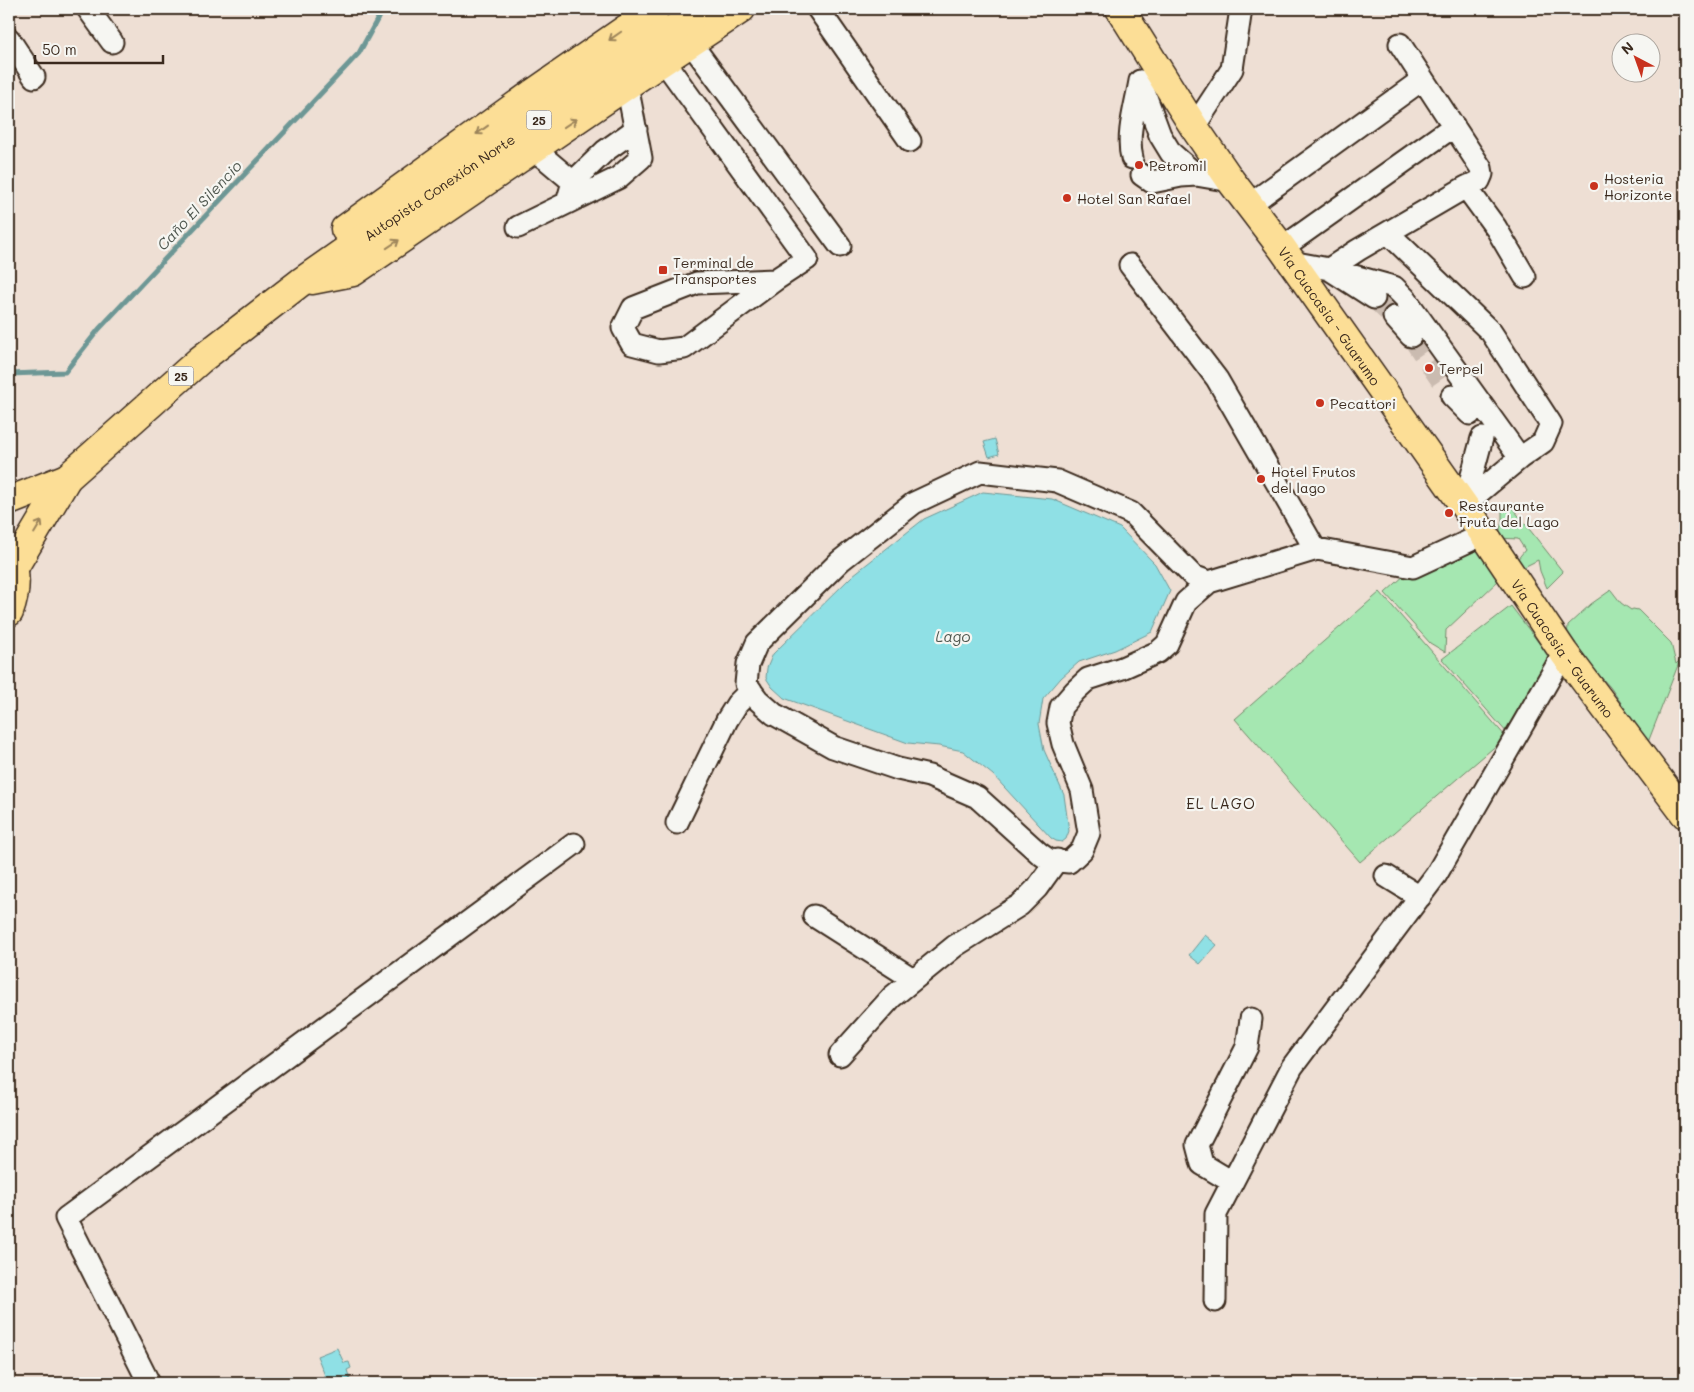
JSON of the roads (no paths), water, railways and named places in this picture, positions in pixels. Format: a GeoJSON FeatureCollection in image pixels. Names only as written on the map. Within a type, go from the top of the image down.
{"type":"FeatureCollection","features":[{"type":"Feature","properties":{"kind":"main road"},"geometry":{"type":"LineString","coordinates":[[301,282],[330,240],[532,94],[656,9]]}},
{"type":"Feature","properties":{"kind":"main road","name":"Autopista Conexión Norte"},"geometry":{"type":"LineString","coordinates":[[301,282],[703,9]]}},
{"type":"Feature","properties":{"kind":"main road"},"geometry":{"type":"LineString","coordinates":[[301,282],[353,272],[627,84],[741,9]]}},
{"type":"Feature","properties":{"kind":"main road","name":"Vía Cuacasia - Guarumo"},"geometry":{"type":"LineString","coordinates":[[1120,9],[1194,127],[1231,181],[1287,255],[1464,505],[1564,653],[1685,814]]}},
{"type":"Feature","properties":{"kind":"main road","name":"25"},"geometry":{"type":"LineString","coordinates":[[11,562],[67,478],[200,360],[301,282]]}},
{"type":"Feature","properties":{"kind":"main road","name":"25"},"geometry":{"type":"LineString","coordinates":[[9,501],[67,478]]}},
{"type":"Feature","properties":{"kind":"main road"},"geometry":{"type":"LineString","coordinates":[[9,612],[14,597],[11,562]]}},
{"type":"Feature","properties":{"kind":"street"},"geometry":{"type":"LineString","coordinates":[[88,9],[112,42]]}},
{"type":"Feature","properties":{"kind":"street"},"geometry":{"type":"LineString","coordinates":[[818,9],[910,141]]}},
{"type":"Feature","properties":{"kind":"street"},"geometry":{"type":"LineString","coordinates":[[1194,127],[1232,69],[1241,9]]}},
{"type":"Feature","properties":{"kind":"street"},"geometry":{"type":"LineString","coordinates":[[9,39],[34,77]]}},
{"type":"Feature","properties":{"kind":"street"},"geometry":{"type":"LineString","coordinates":[[690,42],[840,246]]}},
{"type":"Feature","properties":{"kind":"street"},"geometry":{"type":"LineString","coordinates":[[1329,269],[1466,186],[1479,181],[1482,174],[1481,168],[1400,44]]}},
{"type":"Feature","properties":{"kind":"street"},"geometry":{"type":"LineString","coordinates":[[1148,55],[1140,80],[1129,136],[1129,148],[1137,166],[1152,182],[1196,175],[1231,181]]}},
{"type":"Feature","properties":{"kind":"street"},"geometry":{"type":"LineString","coordinates":[[664,60],[807,259],[775,280],[684,348],[659,351],[632,344],[624,328],[633,308],[698,283],[775,280]]}},
{"type":"Feature","properties":{"kind":"street"},"geometry":{"type":"LineString","coordinates":[[1249,205],[1423,79]]}},
{"type":"Feature","properties":{"kind":"street"},"geometry":{"type":"LineString","coordinates":[[1140,80],[1160,135],[1171,153],[1196,175]]}},
{"type":"Feature","properties":{"kind":"street"},"geometry":{"type":"LineString","coordinates":[[518,227],[618,178],[641,158],[627,84]]}},
{"type":"Feature","properties":{"kind":"street"},"geometry":{"type":"LineString","coordinates":[[1287,255],[1454,126]]}},
{"type":"Feature","properties":{"kind":"street"},"geometry":{"type":"LineString","coordinates":[[568,203],[573,182],[605,151],[636,129]]}},
{"type":"Feature","properties":{"kind":"street"},"geometry":{"type":"LineString","coordinates":[[532,149],[573,182]]}},
{"type":"Feature","properties":{"kind":"street"},"geometry":{"type":"LineString","coordinates":[[1466,186],[1496,228],[1525,277]]}},
{"type":"Feature","properties":{"kind":"street"},"geometry":{"type":"LineString","coordinates":[[1388,233],[1491,332],[1551,424],[1543,442],[1520,458],[1464,505]]}},
{"type":"Feature","properties":{"kind":"street"},"geometry":{"type":"LineString","coordinates":[[1287,255],[1394,287],[1405,298],[1520,458]]}},
{"type":"Feature","properties":{"kind":"street"},"geometry":{"type":"LineString","coordinates":[[1130,265],[1217,379],[1315,549]]}},
{"type":"Feature","properties":{"kind":"street"},"geometry":{"type":"LineString","coordinates":[[1329,269],[1374,298]]}},
{"type":"Feature","properties":{"kind":"street"},"geometry":{"type":"LineString","coordinates":[[1394,317],[1410,336]]}},
{"type":"Feature","properties":{"kind":"street"},"geometry":{"type":"LineString","coordinates":[[1452,396],[1470,414]]}},
{"type":"Feature","properties":{"kind":"street"},"geometry":{"type":"LineString","coordinates":[[1464,505],[1482,438]]}},
{"type":"Feature","properties":{"kind":"street"},"geometry":{"type":"LineString","coordinates":[[1209,582],[1193,576],[1130,513],[1057,481],[980,472],[914,502],[840,561],[757,643],[748,664],[746,684],[758,700],[774,714],[833,747],[898,769],[929,776],[977,797],[1039,853],[1050,860],[1069,862],[1082,850],[1088,833],[1082,790],[1062,744],[1058,724],[1061,707],[1088,679],[1122,668],[1158,652],[1167,644],[1186,602],[1209,582],[1315,549],[1413,567],[1484,534]]}},
{"type":"Feature","properties":{"kind":"street"},"geometry":{"type":"LineString","coordinates":[[1215,1301],[1216,1214],[1292,1066],[1436,875],[1564,653]]}},
{"type":"Feature","properties":{"kind":"street"},"geometry":{"type":"LineString","coordinates":[[677,823],[727,720],[737,704],[751,690]]}},
{"type":"Feature","properties":{"kind":"street"},"geometry":{"type":"LineString","coordinates":[[149,1383],[66,1218],[574,844]]}},
{"type":"Feature","properties":{"kind":"street"},"geometry":{"type":"LineString","coordinates":[[840,1055],[892,998],[913,979],[956,946],[1020,905],[1037,888],[1057,860]]}},
{"type":"Feature","properties":{"kind":"street"},"geometry":{"type":"LineString","coordinates":[[1386,876],[1420,897]]}},
{"type":"Feature","properties":{"kind":"street"},"geometry":{"type":"LineString","coordinates":[[814,916],[913,979]]}},
{"type":"Feature","properties":{"kind":"street"},"geometry":{"type":"LineString","coordinates":[[1232,1182],[1202,1164],[1198,1145],[1247,1047],[1251,1019]]}},
{"type":"Feature","properties":{"kind":"water"},"geometry":{"type":"Polygon","coordinates":[[[995,439],[999,454],[989,457],[984,442],[995,439]]]}},
{"type":"Feature","properties":{"kind":"water","name":"Lago"},"geometry":{"type":"Polygon","coordinates":[[[983,492],[1052,499],[1120,528],[1155,564],[1170,591],[1152,632],[1115,650],[1079,662],[1061,678],[1043,699],[1039,724],[1044,750],[1064,795],[1069,831],[1066,839],[1062,842],[1051,838],[993,775],[963,751],[908,743],[784,698],[772,687],[766,678],[767,668],[773,654],[853,575],[924,519],[983,492]]]}},
{"type":"Feature","properties":{"kind":"water"},"geometry":{"type":"Polygon","coordinates":[[[1205,935],[1217,945],[1200,964],[1189,955],[1205,935]]]}},
{"type":"Feature","properties":{"kind":"water"},"geometry":{"type":"Polygon","coordinates":[[[337,1348],[344,1363],[349,1362],[351,1368],[347,1370],[351,1383],[328,1383],[317,1356],[337,1348]]]}},
{"type":"Feature","properties":{"kind":"waterway","name":"Caño El Silencio"},"geometry":{"type":"LineString","coordinates":[[9,374],[65,372],[99,329],[359,53],[383,9]]}},
{"type":"Feature","properties":{"kind":"tunnel"},"geometry":{"type":"LineString","coordinates":[[1374,298],[1394,317]]}},
{"type":"Feature","properties":{"kind":"tunnel"},"geometry":{"type":"LineString","coordinates":[[1411,336],[1452,396]]}},
{"type":"Feature","properties":{"kind":"place","name":"Petromil"},"geometry":{"type":"Point","coordinates":[1139,165]}},
{"type":"Feature","properties":{"kind":"place","name":"Hosteria Horizonte"},"geometry":{"type":"Point","coordinates":[1594,186]}},
{"type":"Feature","properties":{"kind":"place","name":"Hotel San Rafael"},"geometry":{"type":"Point","coordinates":[1067,198]}},
{"type":"Feature","properties":{"kind":"place","name":"Terminal de Transportes"},"geometry":{"type":"Point","coordinates":[663,270]}},
{"type":"Feature","properties":{"kind":"place","name":"Terpel"},"geometry":{"type":"Point","coordinates":[1429,368]}},
{"type":"Feature","properties":{"kind":"place","name":"Pecattori"},"geometry":{"type":"Point","coordinates":[1320,403]}},
{"type":"Feature","properties":{"kind":"place","name":"Hotel Frutos del lago"},"geometry":{"type":"Point","coordinates":[1261,479]}},
{"type":"Feature","properties":{"kind":"place","name":"Restaurante Fruta del Lago"},"geometry":{"type":"Point","coordinates":[1449,513]}},
{"type":"Feature","properties":{"kind":"district","name":"EL LAGO"},"geometry":{"type":"Point","coordinates":[1221,803]}}]}
